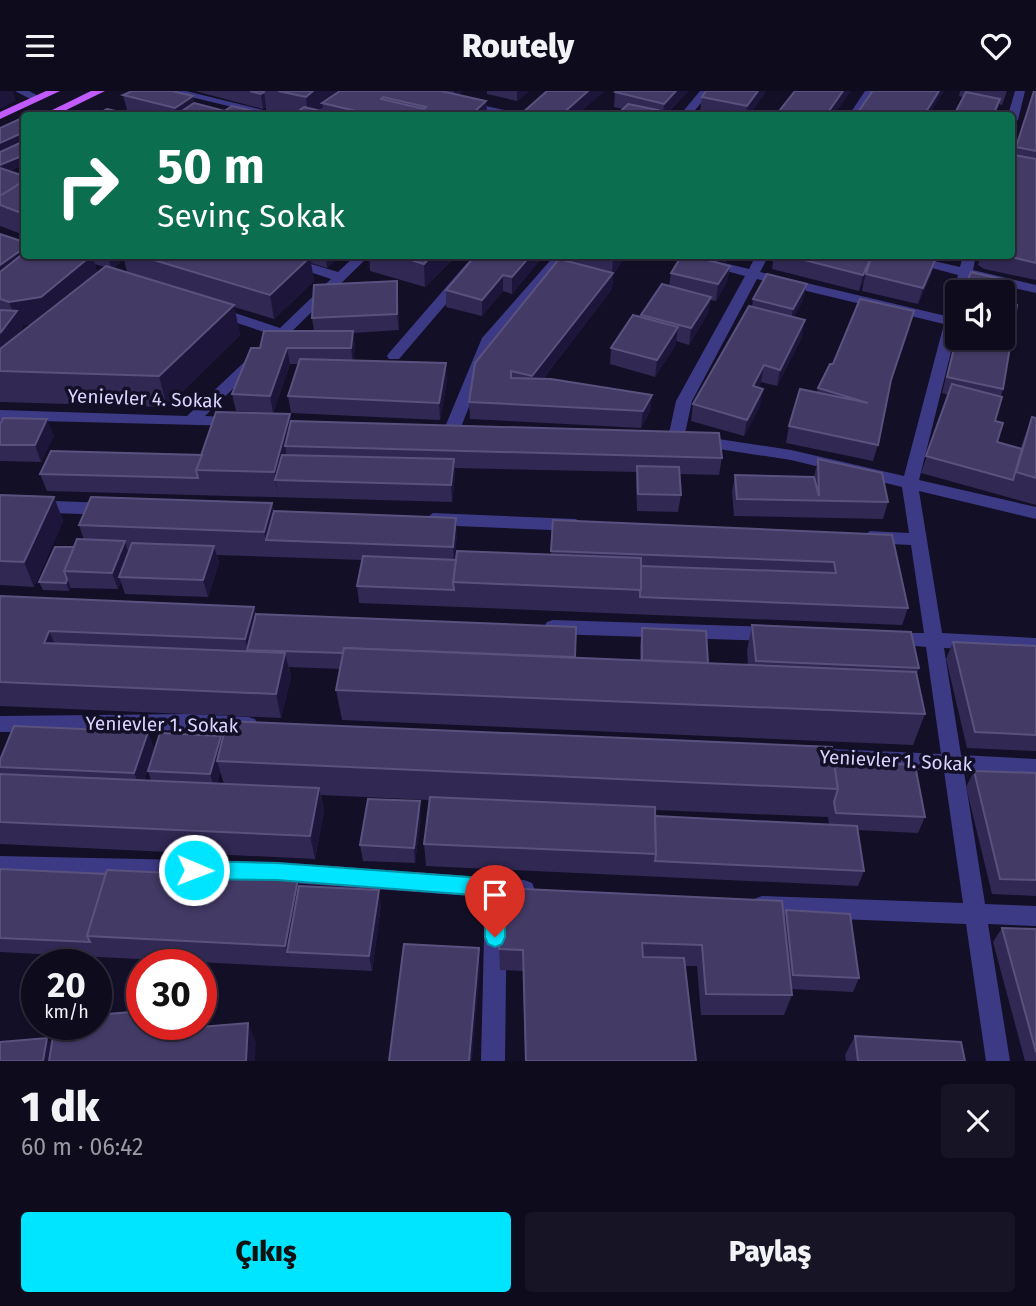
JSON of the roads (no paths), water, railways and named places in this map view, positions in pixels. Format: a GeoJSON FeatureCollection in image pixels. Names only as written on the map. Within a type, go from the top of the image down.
{"type":"FeatureCollection","features":[{"type":"Feature","properties":{"kind":"main road"},"geometry":{"type":"LineString","coordinates":[[0,116],[55,91]]}},
{"type":"Feature","properties":{"kind":"main road"},"geometry":{"type":"LineString","coordinates":[[54,112],[100,91]]}},
{"type":"Feature","properties":{"kind":"street"},"geometry":{"type":"LineString","coordinates":[[20,91],[38,99]]}},
{"type":"Feature","properties":{"kind":"street"},"geometry":{"type":"LineString","coordinates":[[171,91],[265,112]]}},
{"type":"Feature","properties":{"kind":"street"},"geometry":{"type":"LineString","coordinates":[[688,112],[706,91]]}},
{"type":"Feature","properties":{"kind":"street"},"geometry":{"type":"LineString","coordinates":[[856,112],[870,91]]}},
{"type":"Feature","properties":{"kind":"street"},"geometry":{"type":"LineString","coordinates":[[1014,112],[1020,91]]}},
{"type":"Feature","properties":{"kind":"street"},"geometry":{"type":"LineString","coordinates":[[448,100],[501,112]]}},
{"type":"Feature","properties":{"kind":"street"},"geometry":{"type":"LineString","coordinates":[[278,259],[339,277]]}},
{"type":"Feature","properties":{"kind":"street"},"geometry":{"type":"LineString","coordinates":[[192,421],[359,259]]}},
{"type":"Feature","properties":{"kind":"street"},"geometry":{"type":"LineString","coordinates":[[394,356],[479,259]]}},
{"type":"Feature","properties":{"kind":"street"},"geometry":{"type":"LineString","coordinates":[[453,427],[489,338],[559,259]]}},
{"type":"Feature","properties":{"kind":"street"},"geometry":{"type":"LineString","coordinates":[[690,259],[945,320]]}},
{"type":"Feature","properties":{"kind":"street"},"geometry":{"type":"LineString","coordinates":[[761,259],[684,401],[669,437],[791,455],[1036,513]]}},
{"type":"Feature","properties":{"kind":"street"},"geometry":{"type":"LineString","coordinates":[[905,259],[1036,289]]}},
{"type":"Feature","properties":{"kind":"street"},"geometry":{"type":"LineString","coordinates":[[963,280],[969,259]]}},
{"type":"Feature","properties":{"kind":"street"},"geometry":{"type":"LineString","coordinates":[[205,308],[282,333]]}},
{"type":"Feature","properties":{"kind":"street"},"geometry":{"type":"LineString","coordinates":[[945,349],[910,484],[998,1061]]}},
{"type":"Feature","properties":{"kind":"street","name":"Yenievler 4. Sokak"},"geometry":{"type":"LineString","coordinates":[[0,415],[254,422]]}},
{"type":"Feature","properties":{"kind":"street"},"geometry":{"type":"LineString","coordinates":[[0,505],[123,509]]}},
{"type":"Feature","properties":{"kind":"street"},"geometry":{"type":"LineString","coordinates":[[410,519],[589,526]]}},
{"type":"Feature","properties":{"kind":"street"},"geometry":{"type":"LineString","coordinates":[[850,536],[919,539]]}},
{"type":"Feature","properties":{"kind":"street"},"geometry":{"type":"LineString","coordinates":[[535,627],[796,635]]}},
{"type":"Feature","properties":{"kind":"street"},"geometry":{"type":"LineString","coordinates":[[865,637],[1036,645]]}},
{"type":"Feature","properties":{"kind":"street","name":"Yenievler 1. Sokak"},"geometry":{"type":"LineString","coordinates":[[0,724],[191,722],[261,726]]}},
{"type":"Feature","properties":{"kind":"street","name":"Yenievler 1. Sokak"},"geometry":{"type":"LineString","coordinates":[[786,755],[1036,767]]}},
{"type":"Feature","properties":{"kind":"street"},"geometry":{"type":"LineString","coordinates":[[0,866],[277,871],[549,892]]}},
{"type":"Feature","properties":{"kind":"street"},"geometry":{"type":"LineString","coordinates":[[493,1061],[496,888]]}},
{"type":"Feature","properties":{"kind":"street"},"geometry":{"type":"LineString","coordinates":[[734,905],[1036,916]]}}]}
